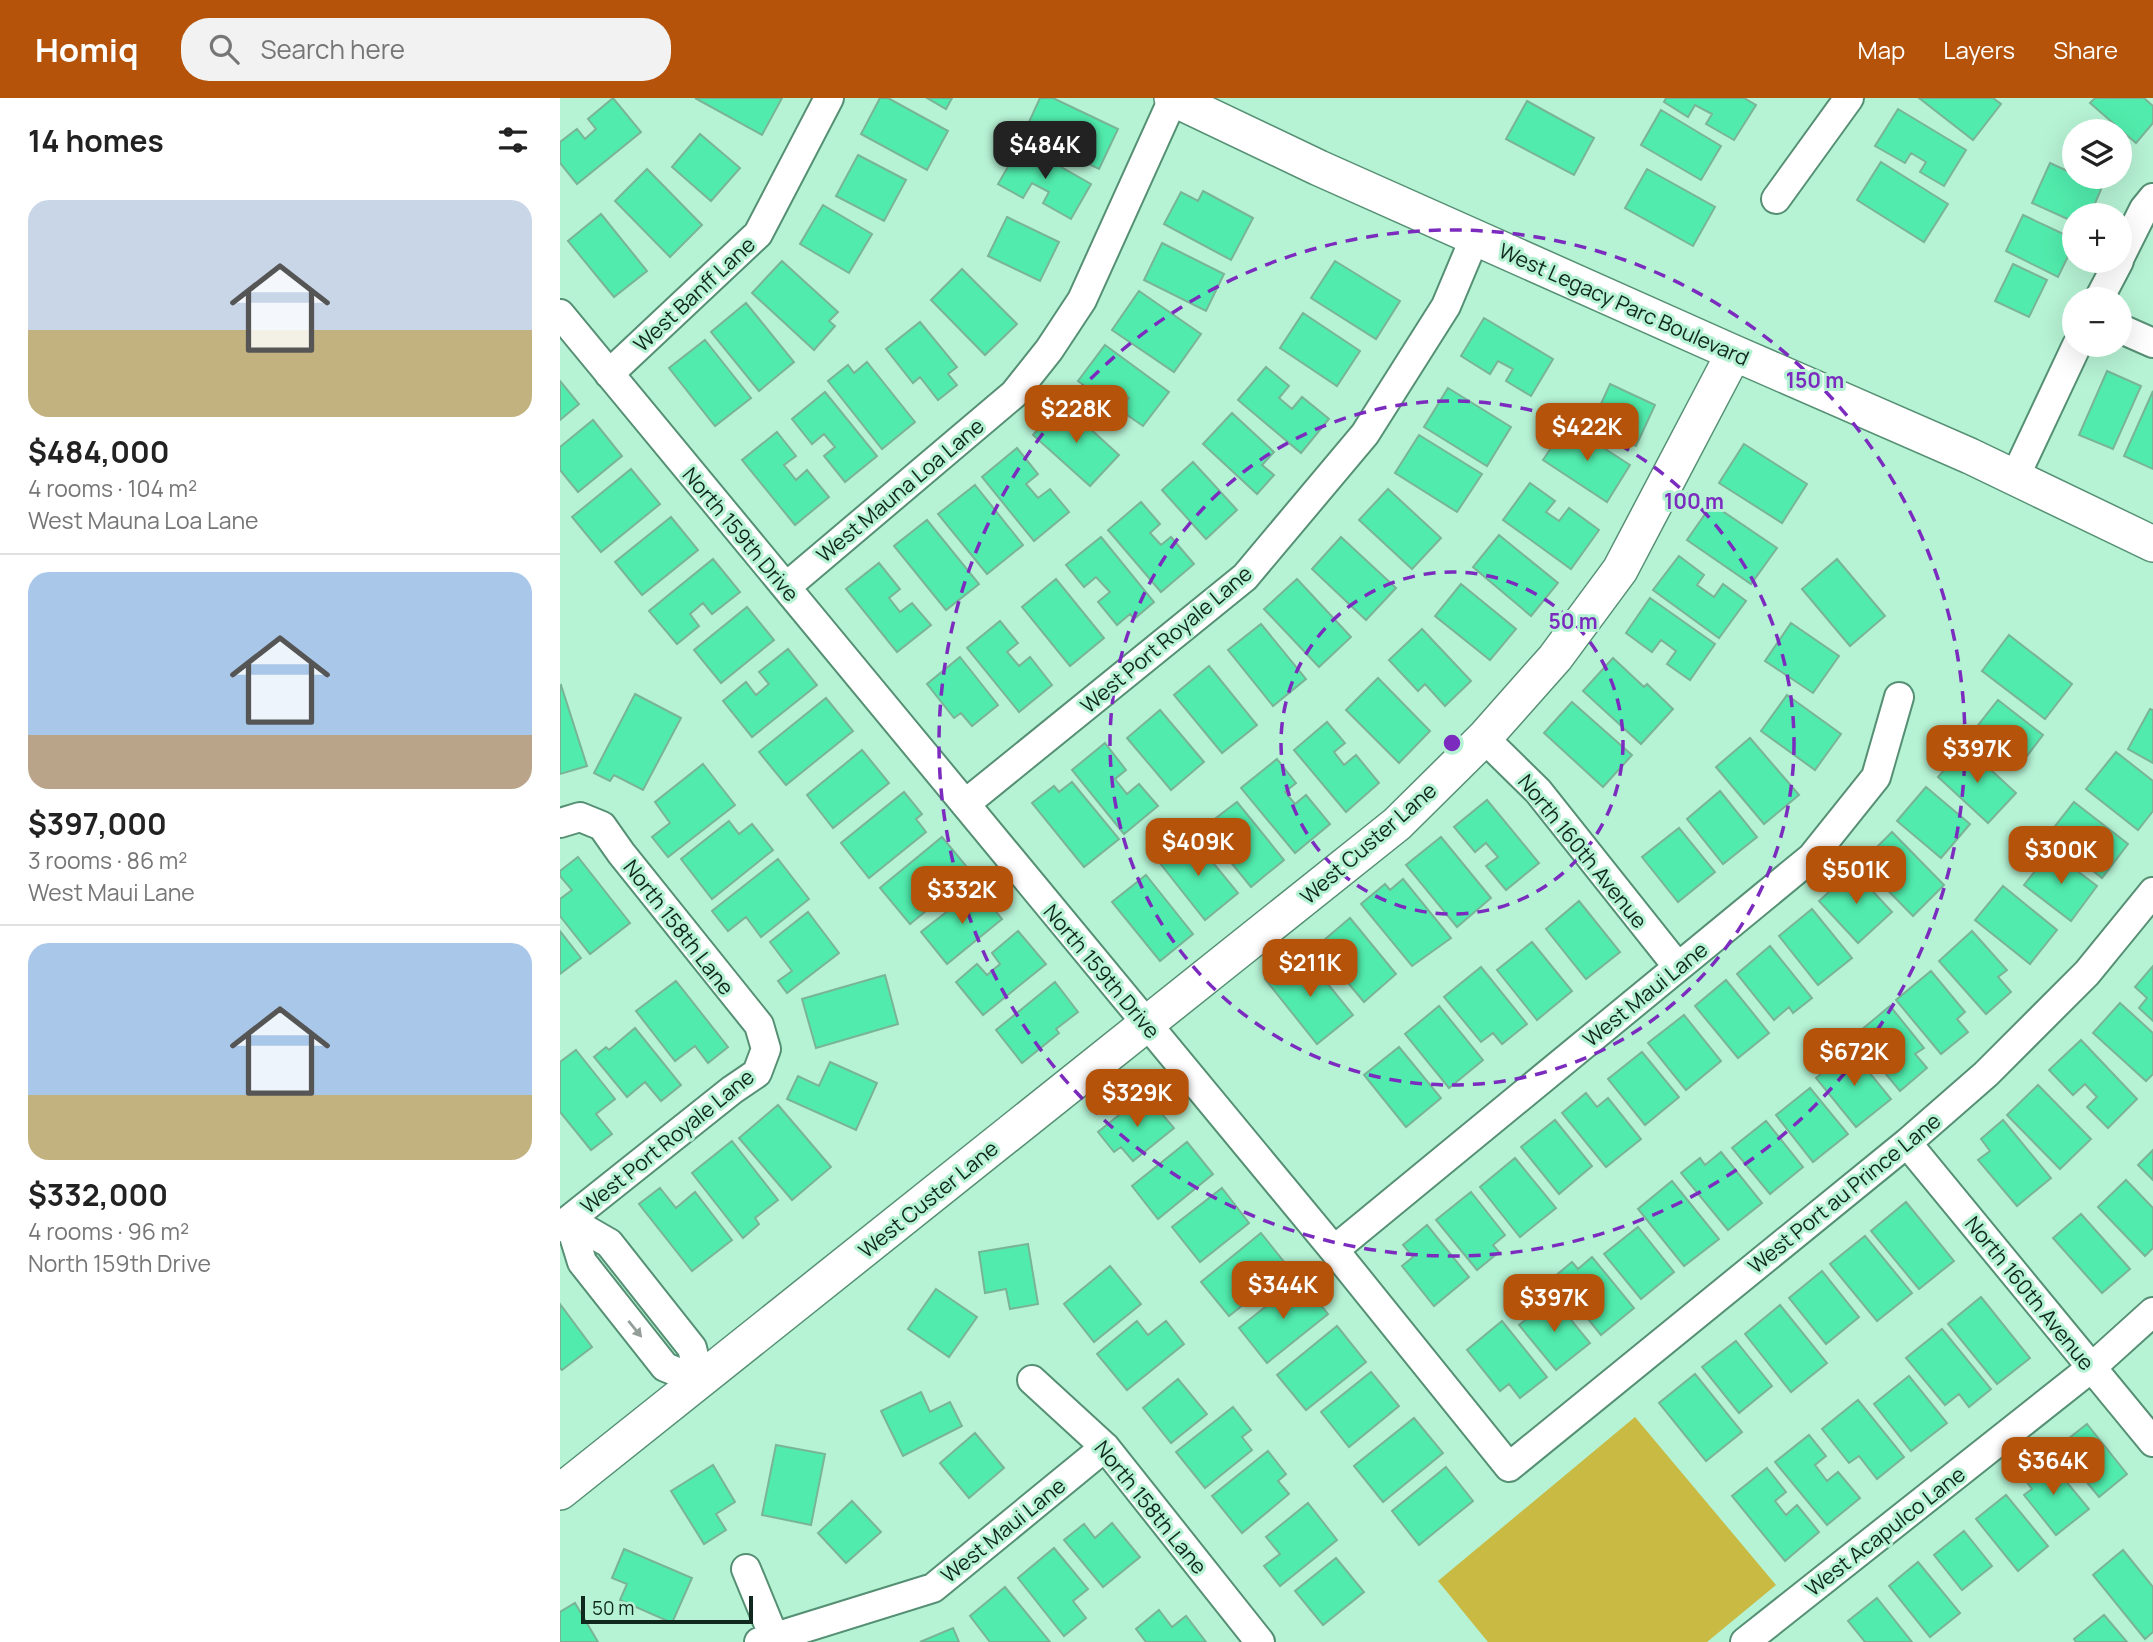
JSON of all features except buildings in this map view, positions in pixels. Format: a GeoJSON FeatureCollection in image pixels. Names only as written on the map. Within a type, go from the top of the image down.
{"type":"FeatureCollection","features":[{"type":"Feature","properties":{"kind":"street","name":"West Banff Lane"},"geometry":{"type":"LineString","coordinates":[[609,374],[758,234],[828,98]]}},
{"type":"Feature","properties":{"kind":"street","name":"West Legacy Parc Boulevard"},"geometry":{"type":"LineString","coordinates":[[1173,98],[1319,167],[1734,354],[1969,456],[2153,544]]}},
{"type":"Feature","properties":{"kind":"street","name":"West Mauna Loa Lane"},"geometry":{"type":"LineString","coordinates":[[786,587],[1014,394],[1049,350],[1082,300],[1173,98]]}},
{"type":"Feature","properties":{"kind":"street"},"geometry":{"type":"LineString","coordinates":[[1776,199],[1849,98]]}},
{"type":"Feature","properties":{"kind":"street"},"geometry":{"type":"LineString","coordinates":[[2132,233],[2144,209],[2153,198]]}},
{"type":"Feature","properties":{"kind":"street","name":"West Port Royale Lane"},"geometry":{"type":"LineString","coordinates":[[965,804],[1245,577],[1365,434],[1446,306],[1475,237]]}},
{"type":"Feature","properties":{"kind":"street","name":"North 159th Drive"},"geometry":{"type":"LineString","coordinates":[[560,314],[1334,1250],[1509,1467]]}},
{"type":"Feature","properties":{"kind":"street"},"geometry":{"type":"LineString","coordinates":[[2132,334],[2153,343]]}},
{"type":"Feature","properties":{"kind":"street","name":"West Custer Lane"},"geometry":{"type":"LineString","coordinates":[[560,1492],[1397,824],[1484,738],[1555,658],[1620,570],[1734,354]]}},
{"type":"Feature","properties":{"kind":"street"},"geometry":{"type":"LineString","coordinates":[[2014,479],[2071,357]]}},
{"type":"Feature","properties":{"kind":"street","name":"West Maui Lane"},"geometry":{"type":"LineString","coordinates":[[1334,1250],[1812,857],[1876,777],[1899,697]]}},
{"type":"Feature","properties":{"kind":"street","name":"North 160th Avenue"},"geometry":{"type":"LineString","coordinates":[[1484,738],[1538,791],[1678,967]]}},
{"type":"Feature","properties":{"kind":"street","name":"North 158th Lane"},"geometry":{"type":"LineString","coordinates":[[570,820],[602,826],[759,1025],[766,1049]]}},
{"type":"Feature","properties":{"kind":"street","name":"West Port au Prince Lane"},"geometry":{"type":"LineString","coordinates":[[1509,1467],[1907,1143],[1986,1074],[2087,973],[2153,892]]}},
{"type":"Feature","properties":{"kind":"street","name":"West Port Royale Lane"},"geometry":{"type":"LineString","coordinates":[[564,1223],[757,1073],[766,1049]]}},
{"type":"Feature","properties":{"kind":"street","name":"North 160th Avenue"},"geometry":{"type":"LineString","coordinates":[[1907,1143],[2153,1442]]}},
{"type":"Feature","properties":{"kind":"street"},"geometry":{"type":"LineString","coordinates":[[564,1223],[609,1243],[692,1348],[700,1381]]}},
{"type":"Feature","properties":{"kind":"street"},"geometry":{"type":"LineString","coordinates":[[564,1223],[583,1262],[665,1367],[700,1381]]}},
{"type":"Feature","properties":{"kind":"street"},"geometry":{"type":"LineString","coordinates":[[611,1298],[637,1279]]}},
{"type":"Feature","properties":{"kind":"street","name":"West Acapulco Lane"},"geometry":{"type":"LineString","coordinates":[[1745,1642],[2091,1368],[2153,1312]]}},
{"type":"Feature","properties":{"kind":"street","name":"North 158th Lane"},"geometry":{"type":"LineString","coordinates":[[1032,1380],[1105,1447],[1260,1642]]}},
{"type":"Feature","properties":{"kind":"street","name":"West Maui Lane"},"geometry":{"type":"LineString","coordinates":[[746,1569],[767,1640],[933,1588],[1105,1447]]}},
{"type":"Feature","properties":{"kind":"shaded area"},"geometry":{"type":"Polygon","coordinates":[[[1635,1417],[1776,1585],[1707,1642],[1488,1642],[1438,1581],[1635,1417]]]}}]}
